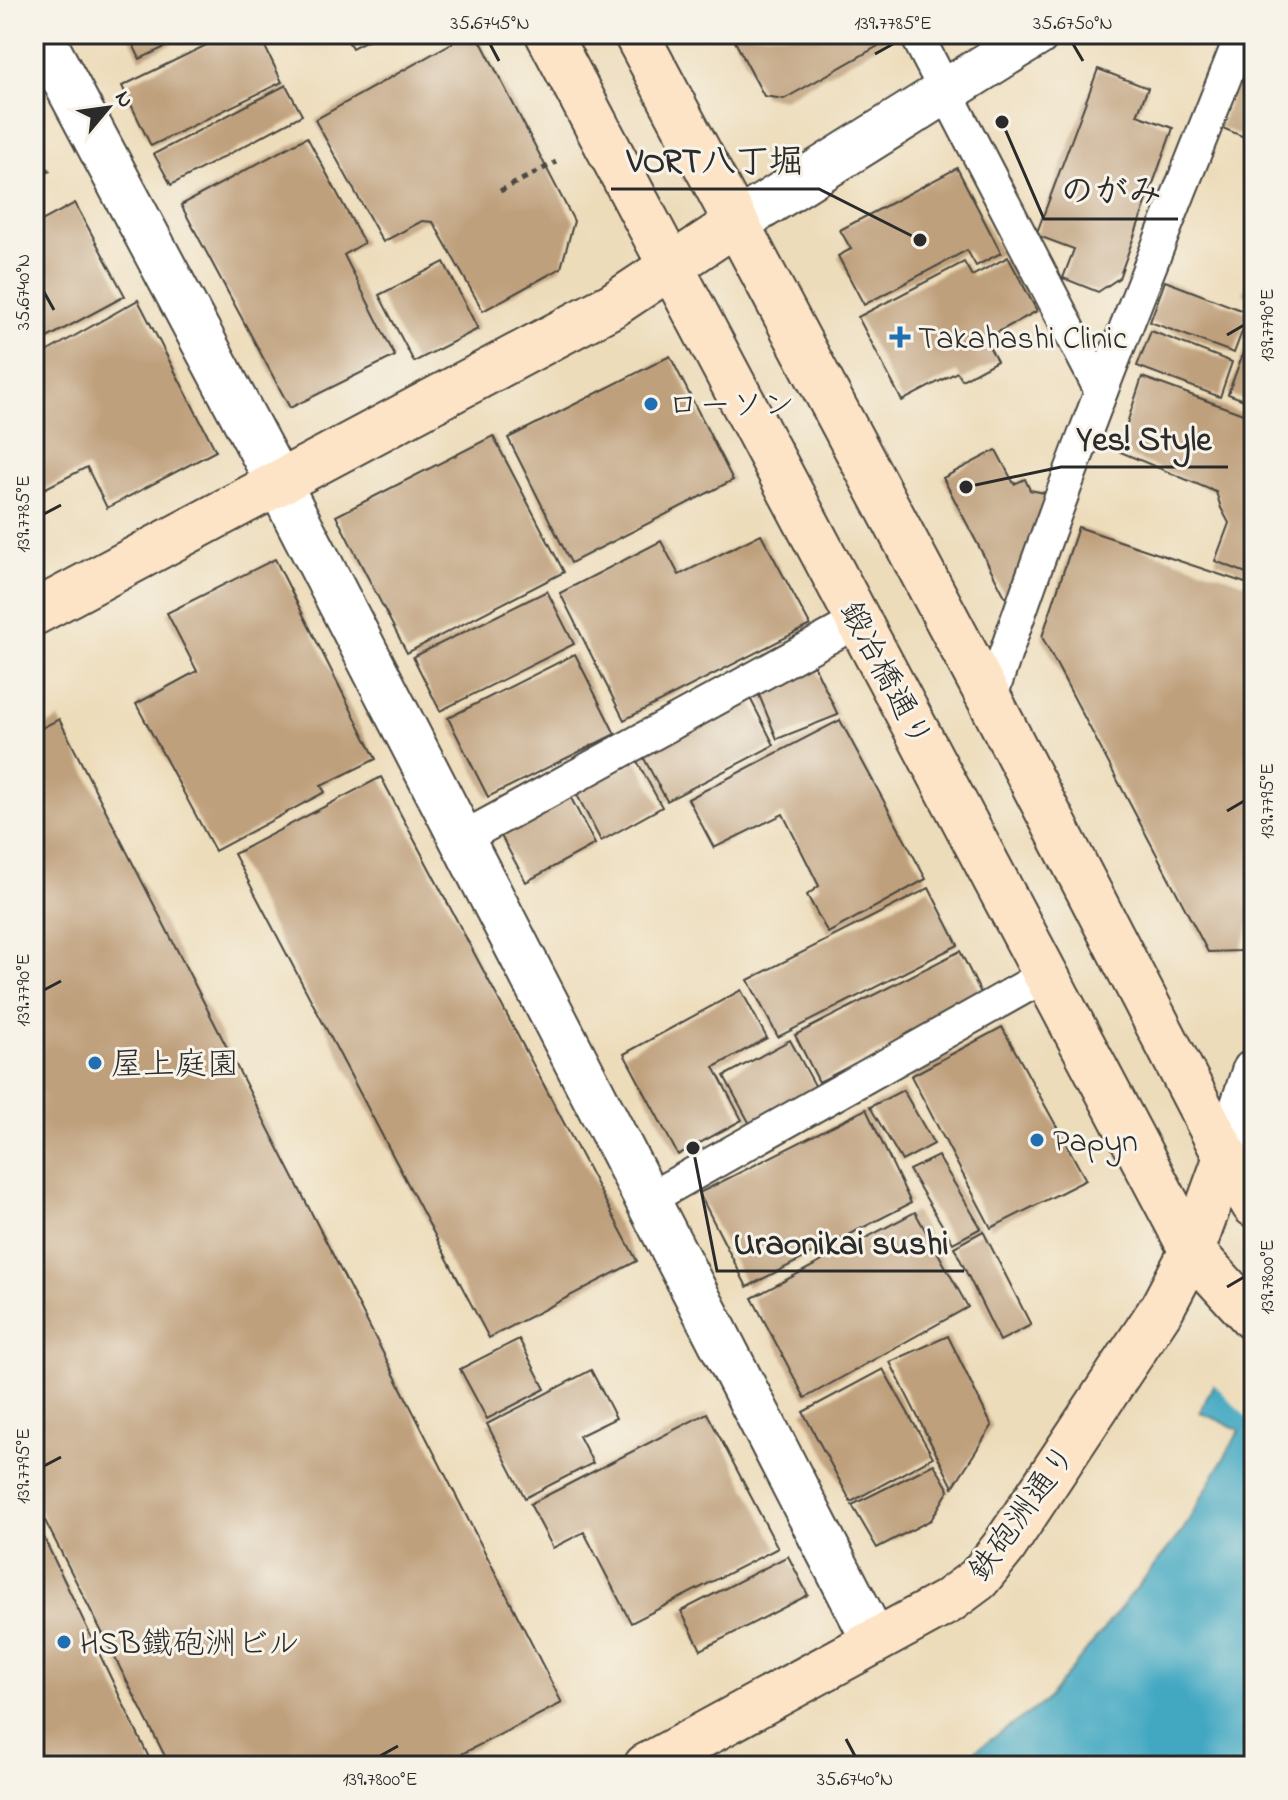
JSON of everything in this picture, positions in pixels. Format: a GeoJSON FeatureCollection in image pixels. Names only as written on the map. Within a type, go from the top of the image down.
{"type":"FeatureCollection","features":[{"type":"Feature","properties":{"kind":"street"},"geometry":{"type":"LineString","coordinates":[[40,34],[279,484],[874,1640]]}},
{"type":"Feature","properties":{"kind":"street","name":"鍛冶橋通り"},"geometry":{"type":"LineString","coordinates":[[548,34],[1192,1251],[1247,1312]]}},
{"type":"Feature","properties":{"kind":"street"},"geometry":{"type":"LineString","coordinates":[[636,34],[1254,1205]]}},
{"type":"Feature","properties":{"kind":"street"},"geometry":{"type":"LineString","coordinates":[[34,613],[613,305],[736,223],[1037,34]]}},
{"type":"Feature","properties":{"kind":"street"},"geometry":{"type":"LineString","coordinates":[[1226,1157],[1254,1072]]}},
{"type":"Feature","properties":{"kind":"street","name":"鉄砲洲通り"},"geometry":{"type":"LineString","coordinates":[[646,1766],[947,1602],[978,1579],[1003,1548],[1162,1308],[1192,1251],[1226,1157]]}},
{"type":"Feature","properties":{"kind":"lane"},"geometry":{"type":"LineString","coordinates":[[916,34],[1101,391]]}},
{"type":"Feature","properties":{"kind":"lane"},"geometry":{"type":"LineString","coordinates":[[990,700],[1015,623],[1101,391],[1242,34]]}},
{"type":"Feature","properties":{"kind":"lane"},"geometry":{"type":"LineString","coordinates":[[461,839],[858,621]]}},
{"type":"Feature","properties":{"kind":"lane"},"geometry":{"type":"LineString","coordinates":[[647,1200],[1046,975]]}},
{"type":"Feature","properties":{"kind":"path"},"geometry":{"type":"LineString","coordinates":[[500,191],[559,160]]}},
{"type":"Feature","properties":{"kind":"water"},"geometry":{"type":"Polygon","coordinates":[[[1254,1301],[1254,1766],[953,1766],[1046,1701],[1183,1530],[1240,1430],[1200,1412],[1254,1301]]]}},
{"type":"Feature","properties":{"kind":"pier"},"geometry":{"type":"Polygon","coordinates":[[[1254,1297],[1254,1425],[1211,1381],[1254,1297]]]}},
{"type":"Feature","properties":{"kind":"building"},"geometry":{"type":"Polygon","coordinates":[[[128,34],[192,34],[140,59],[128,34]]]}},
{"type":"Feature","properties":{"kind":"building"},"geometry":{"type":"Polygon","coordinates":[[[229,34],[259,34],[282,82],[151,146],[122,86],[229,34]]]}},
{"type":"Feature","properties":{"kind":"building"},"geometry":{"type":"Polygon","coordinates":[[[284,34],[303,34],[288,41],[284,34]]]}},
{"type":"Feature","properties":{"kind":"building"},"geometry":{"type":"Polygon","coordinates":[[[344,34],[379,34],[352,48],[344,34]]]}},
{"type":"Feature","properties":{"kind":"building"},"geometry":{"type":"Polygon","coordinates":[[[468,34],[477,34],[574,221],[561,268],[483,311],[433,222],[422,221],[383,242],[315,120],[468,34]]]}},
{"type":"Feature","properties":{"kind":"building"},"geometry":{"type":"Polygon","coordinates":[[[731,34],[881,34],[885,42],[784,99],[764,96],[731,34]]]}},
{"type":"Feature","properties":{"kind":"building"},"geometry":{"type":"Polygon","coordinates":[[[1246,55],[1254,60],[1254,141],[1220,127],[1246,55]]]}},
{"type":"Feature","properties":{"kind":"building"},"geometry":{"type":"Polygon","coordinates":[[[1098,69],[1148,88],[1137,115],[1173,128],[1119,278],[1098,292],[1063,278],[1074,249],[1036,235],[1098,69]]]}},
{"type":"Feature","properties":{"kind":"building"},"geometry":{"type":"Polygon","coordinates":[[[286,85],[302,115],[171,185],[154,154],[286,85]]]}},
{"type":"Feature","properties":{"kind":"building"},"geometry":{"type":"Polygon","coordinates":[[[307,137],[364,243],[344,255],[395,356],[290,408],[181,205],[307,137]]]}},
{"type":"Feature","properties":{"kind":"building"},"geometry":{"type":"Polygon","coordinates":[[[957,168],[1001,253],[976,266],[967,250],[864,305],[838,256],[851,249],[840,230],[957,168]]]}},
{"type":"Feature","properties":{"kind":"building"},"geometry":{"type":"Polygon","coordinates":[[[75,203],[125,296],[34,345],[34,225],[75,203]]]}},
{"type":"Feature","properties":{"kind":"building"},"geometry":{"type":"Polygon","coordinates":[[[1008,257],[1037,311],[985,339],[997,361],[962,380],[957,372],[902,401],[858,317],[964,262],[972,276],[1008,257]]]}},
{"type":"Feature","properties":{"kind":"building"},"geometry":{"type":"Polygon","coordinates":[[[444,262],[478,329],[414,362],[379,295],[444,262]]]}},
{"type":"Feature","properties":{"kind":"building"},"geometry":{"type":"Polygon","coordinates":[[[1254,265],[1254,298],[1243,293],[1254,265]]]}},
{"type":"Feature","properties":{"kind":"building"},"geometry":{"type":"Polygon","coordinates":[[[1165,281],[1249,313],[1234,353],[1150,322],[1165,281]]]}},
{"type":"Feature","properties":{"kind":"building"},"geometry":{"type":"Polygon","coordinates":[[[138,300],[216,451],[107,508],[87,467],[34,494],[34,359],[138,300]]]}},
{"type":"Feature","properties":{"kind":"building"},"geometry":{"type":"Polygon","coordinates":[[[1254,324],[1254,404],[1228,394],[1254,324]]]}},
{"type":"Feature","properties":{"kind":"building"},"geometry":{"type":"Polygon","coordinates":[[[1151,331],[1232,362],[1220,397],[1137,366],[1151,331]]]}},
{"type":"Feature","properties":{"kind":"building"},"geometry":{"type":"Polygon","coordinates":[[[670,356],[733,480],[571,563],[508,438],[670,356]]]}},
{"type":"Feature","properties":{"kind":"building"},"geometry":{"type":"Polygon","coordinates":[[[1142,377],[1254,418],[1254,576],[1215,561],[1229,523],[1216,492],[1118,451],[1142,377]]]}},
{"type":"Feature","properties":{"kind":"building"},"geometry":{"type":"Polygon","coordinates":[[[493,436],[564,572],[407,653],[336,516],[493,436]]]}},
{"type":"Feature","properties":{"kind":"building"},"geometry":{"type":"Polygon","coordinates":[[[996,450],[1014,484],[1025,479],[1030,490],[1050,494],[1009,604],[943,478],[996,450]]]}},
{"type":"Feature","properties":{"kind":"building"},"geometry":{"type":"Polygon","coordinates":[[[1078,527],[1254,586],[1254,914],[1240,951],[1208,952],[1042,637],[1078,527]]]}},
{"type":"Feature","properties":{"kind":"building"},"geometry":{"type":"Polygon","coordinates":[[[761,534],[810,625],[624,720],[560,593],[661,541],[679,575],[761,534]]]}},
{"type":"Feature","properties":{"kind":"building"},"geometry":{"type":"Polygon","coordinates":[[[275,559],[376,759],[321,786],[325,792],[215,851],[136,704],[197,671],[167,613],[275,559]]]}},
{"type":"Feature","properties":{"kind":"building"},"geometry":{"type":"Polygon","coordinates":[[[547,591],[574,644],[440,711],[413,657],[547,591]]]}},
{"type":"Feature","properties":{"kind":"building"},"geometry":{"type":"Polygon","coordinates":[[[575,654],[615,734],[488,797],[448,718],[575,654]]]}},
{"type":"Feature","properties":{"kind":"building"},"geometry":{"type":"Polygon","coordinates":[[[814,665],[838,715],[777,739],[757,690],[814,665]]]}},
{"type":"Feature","properties":{"kind":"building"},"geometry":{"type":"Polygon","coordinates":[[[749,696],[774,745],[667,801],[641,753],[749,696]]]}},
{"type":"Feature","properties":{"kind":"building"},"geometry":{"type":"Polygon","coordinates":[[[59,719],[562,1703],[438,1766],[170,1766],[34,1499],[34,732],[59,719]]]}},
{"type":"Feature","properties":{"kind":"building"},"geometry":{"type":"Polygon","coordinates":[[[840,720],[926,879],[828,933],[807,895],[819,886],[783,814],[714,848],[688,799],[840,720]]]}},
{"type":"Feature","properties":{"kind":"building"},"geometry":{"type":"Polygon","coordinates":[[[637,761],[662,807],[601,841],[576,793],[637,761]]]}},
{"type":"Feature","properties":{"kind":"building"},"geometry":{"type":"Polygon","coordinates":[[[381,777],[637,1261],[489,1338],[234,854],[381,777]]]}},
{"type":"Feature","properties":{"kind":"building"},"geometry":{"type":"Polygon","coordinates":[[[570,796],[595,844],[526,882],[500,834],[570,796]]]}},
{"type":"Feature","properties":{"kind":"building"},"geometry":{"type":"Polygon","coordinates":[[[929,888],[958,945],[778,1037],[748,980],[929,888]]]}},
{"type":"Feature","properties":{"kind":"building"},"geometry":{"type":"Polygon","coordinates":[[[960,951],[984,999],[819,1082],[795,1035],[960,951]]]}},
{"type":"Feature","properties":{"kind":"building"},"geometry":{"type":"Polygon","coordinates":[[[741,990],[767,1038],[714,1067],[742,1120],[678,1155],[624,1054],[741,990]]]}},
{"type":"Feature","properties":{"kind":"building"},"geometry":{"type":"Polygon","coordinates":[[[1002,1027],[1086,1180],[991,1228],[911,1076],[1002,1027]]]}},
{"type":"Feature","properties":{"kind":"building"},"geometry":{"type":"Polygon","coordinates":[[[790,1040],[817,1089],[751,1126],[724,1076],[790,1040]]]}},
{"type":"Feature","properties":{"kind":"building"},"geometry":{"type":"Polygon","coordinates":[[[903,1090],[934,1144],[902,1161],[870,1107],[903,1090]]]}},
{"type":"Feature","properties":{"kind":"building"},"geometry":{"type":"Polygon","coordinates":[[[866,1109],[911,1203],[747,1287],[699,1193],[866,1109]]]}},
{"type":"Feature","properties":{"kind":"building"},"geometry":{"type":"Polygon","coordinates":[[[938,1156],[981,1228],[953,1243],[909,1170],[938,1156]]]}},
{"type":"Feature","properties":{"kind":"building"},"geometry":{"type":"Polygon","coordinates":[[[915,1212],[968,1307],[805,1398],[752,1298],[915,1212]]]}},
{"type":"Feature","properties":{"kind":"building"},"geometry":{"type":"Polygon","coordinates":[[[983,1231],[1031,1325],[1000,1341],[954,1247],[983,1231]]]}},
{"type":"Feature","properties":{"kind":"building"},"geometry":{"type":"Polygon","coordinates":[[[948,1336],[992,1426],[953,1487],[890,1362],[948,1336]]]}},
{"type":"Feature","properties":{"kind":"building"},"geometry":{"type":"Polygon","coordinates":[[[519,1339],[545,1389],[487,1419],[460,1369],[519,1339]]]}},
{"type":"Feature","properties":{"kind":"building"},"geometry":{"type":"Polygon","coordinates":[[[883,1369],[933,1457],[851,1502],[803,1412],[883,1369]]]}},
{"type":"Feature","properties":{"kind":"building"},"geometry":{"type":"Polygon","coordinates":[[[591,1370],[616,1418],[579,1436],[593,1463],[525,1498],[487,1424],[591,1370]]]}},
{"type":"Feature","properties":{"kind":"building"},"geometry":{"type":"Polygon","coordinates":[[[707,1413],[778,1548],[631,1623],[584,1532],[553,1548],[530,1504],[707,1413]]]}},
{"type":"Feature","properties":{"kind":"building"},"geometry":{"type":"Polygon","coordinates":[[[934,1464],[949,1490],[931,1520],[877,1548],[852,1505],[934,1464]]]}},
{"type":"Feature","properties":{"kind":"building","name":"HSB鐵砲洲ビル"},"geometry":{"type":"Polygon","coordinates":[[[34,1517],[153,1766],[34,1766],[34,1517]]]}},
{"type":"Feature","properties":{"kind":"building"},"geometry":{"type":"Polygon","coordinates":[[[788,1556],[808,1595],[701,1650],[681,1611],[788,1556]]]}},
{"type":"Feature","properties":{"kind":"place","name":"のがみ"},"geometry":{"type":"Point","coordinates":[1002,122]}},
{"type":"Feature","properties":{"kind":"place","name":"VORT八丁堀"},"geometry":{"type":"Point","coordinates":[920,240]}},
{"type":"Feature","properties":{"kind":"place","name":"Takahashi Clinic"},"geometry":{"type":"Point","coordinates":[900,337]}},
{"type":"Feature","properties":{"kind":"place","name":"ローソン"},"geometry":{"type":"Point","coordinates":[651,404]}},
{"type":"Feature","properties":{"kind":"place","name":"Yes! Style"},"geometry":{"type":"Point","coordinates":[966,487]}},
{"type":"Feature","properties":{"kind":"place","name":"屋上庭園"},"geometry":{"type":"Point","coordinates":[95,1063]}},
{"type":"Feature","properties":{"kind":"place","name":"Papyn"},"geometry":{"type":"Point","coordinates":[1037,1140]}},
{"type":"Feature","properties":{"kind":"place","name":"Uraonikai sushi"},"geometry":{"type":"Point","coordinates":[693,1148]}},
{"type":"Feature","properties":{"kind":"place","name":"HSB鐵砲洲ビル"},"geometry":{"type":"Point","coordinates":[64,1642]}}]}
